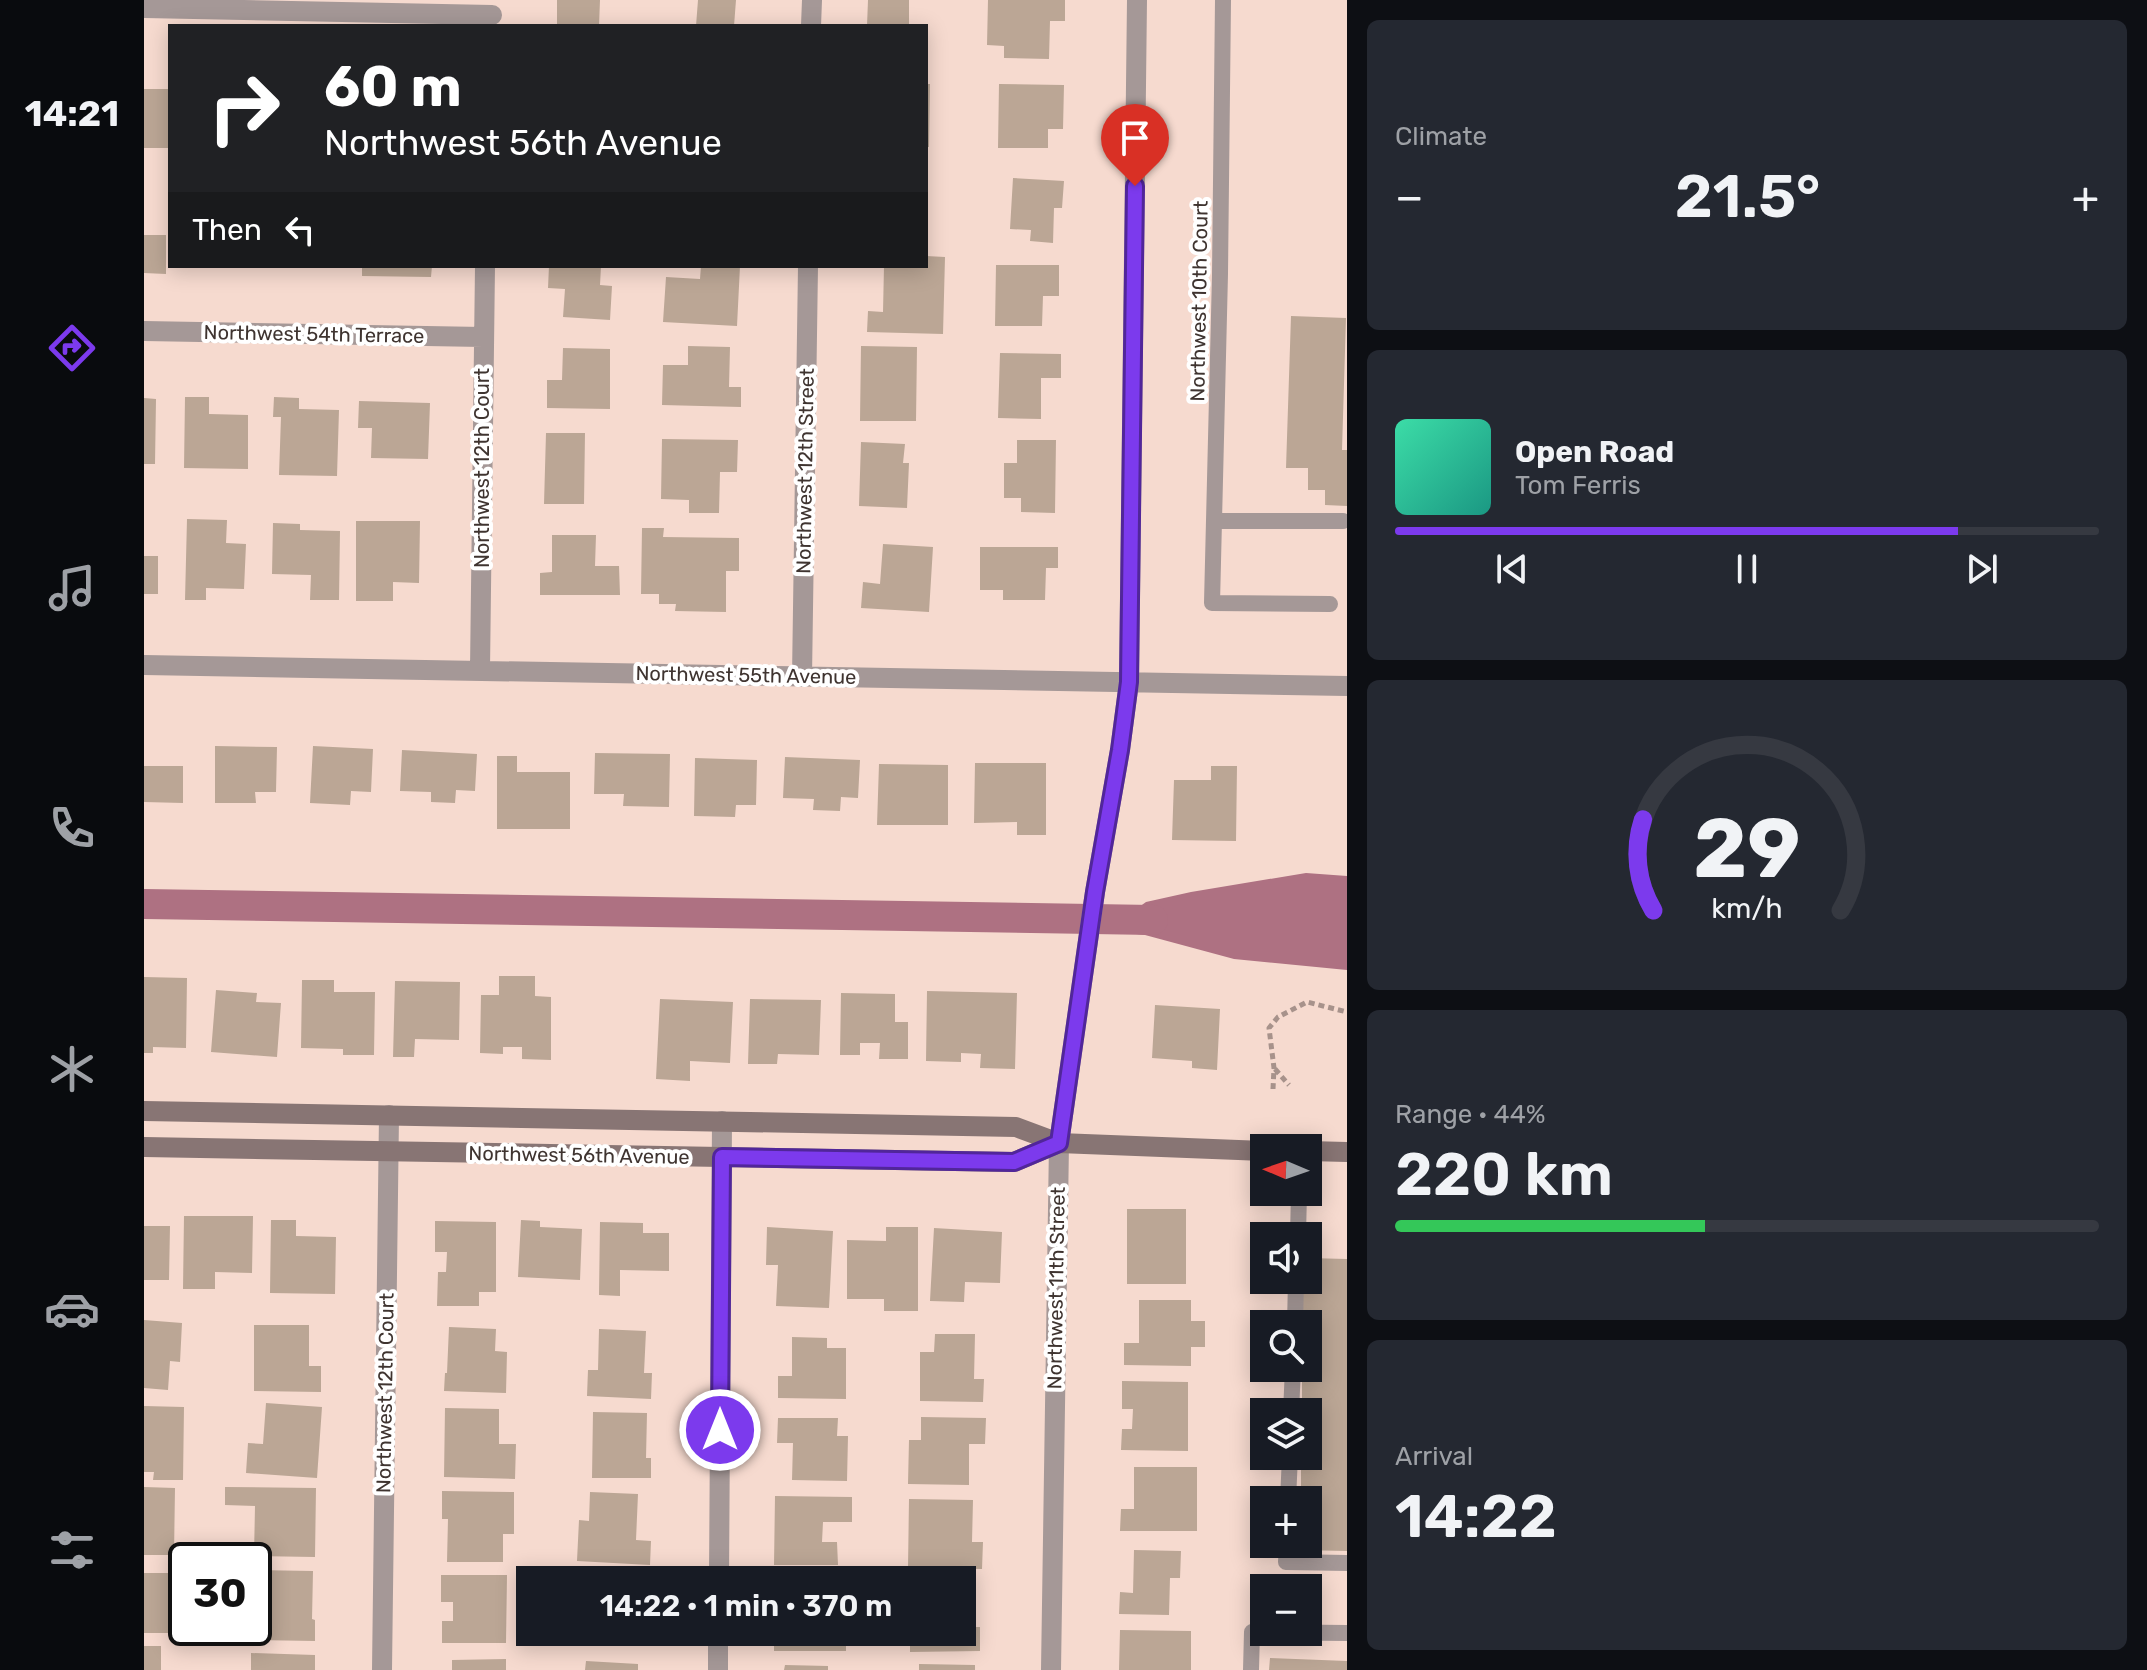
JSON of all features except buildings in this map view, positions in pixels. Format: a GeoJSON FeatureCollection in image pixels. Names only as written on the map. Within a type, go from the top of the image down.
{"type":"FeatureCollection","features":[{"type":"Feature","properties":{"kind":"street"},"geometry":{"type":"LineString","coordinates":[[811,24],[812,0]]}},
{"type":"Feature","properties":{"kind":"street","name":"Northwest 11th Street"},"geometry":{"type":"LineString","coordinates":[[1051,1670],[1059,1143],[1129,682],[1137,0]]}},
{"type":"Feature","properties":{"kind":"street"},"geometry":{"type":"LineString","coordinates":[[144,8],[492,14]]}},
{"type":"Feature","properties":{"kind":"street","name":"Northwest 12th Court"},"geometry":{"type":"LineString","coordinates":[[480,670],[485,268]]}},
{"type":"Feature","properties":{"kind":"street","name":"Northwest 12th Street"},"geometry":{"type":"LineString","coordinates":[[802,677],[808,268]]}},
{"type":"Feature","properties":{"kind":"street","name":"Northwest 54th Terrace"},"geometry":{"type":"LineString","coordinates":[[144,331],[483,337]]}},
{"type":"Feature","properties":{"kind":"street","name":"Northwest 55th Avenue"},"geometry":{"type":"LineString","coordinates":[[144,665],[1347,686]]}},
{"type":"Feature","properties":{"kind":"street","name":"Northwest 56th Avenue"},"geometry":{"type":"LineString","coordinates":[[144,1111],[1016,1127],[1059,1143],[1250,1150]]}},
{"type":"Feature","properties":{"kind":"street","name":"Northwest 12th Court"},"geometry":{"type":"LineString","coordinates":[[382,1670],[389,1115]]}},
{"type":"Feature","properties":{"kind":"street"},"geometry":{"type":"LineString","coordinates":[[719,1566],[722,1121]]}},
{"type":"Feature","properties":{"kind":"street","name":"Northwest 56th Avenue"},"geometry":{"type":"LineString","coordinates":[[144,1147],[1014,1162],[1059,1143]]}},
{"type":"Feature","properties":{"kind":"street"},"geometry":{"type":"LineString","coordinates":[[1322,1151],[1347,1152]]}},
{"type":"Feature","properties":{"kind":"street"},"geometry":{"type":"LineString","coordinates":[[718,1646],[718,1670]]}},
{"type":"Feature","properties":{"kind":"lane","name":"Northwest 10th Court"},"geometry":{"type":"LineString","coordinates":[[1223,0],[1212,603],[1330,604]]}},
{"type":"Feature","properties":{"kind":"lane"},"geometry":{"type":"LineString","coordinates":[[1214,521],[1343,521]]}},
{"type":"Feature","properties":{"kind":"lane"},"geometry":{"type":"LineString","coordinates":[[1286,1558],[1286,1562],[1347,1563]]}},
{"type":"Feature","properties":{"kind":"lane"},"geometry":{"type":"LineString","coordinates":[[1251,1670],[1252,1632],[1347,1633]]}},
{"type":"Feature","properties":{"kind":"path"},"geometry":{"type":"LineString","coordinates":[[1273,1089],[1269,1028],[1278,1017],[1307,1002],[1347,1012]]}},
{"type":"Feature","properties":{"kind":"path"},"geometry":{"type":"LineString","coordinates":[[1274,1068],[1289,1085]]}},
{"type":"Feature","properties":{"kind":"shaded area"},"geometry":{"type":"Polygon","coordinates":[[[1306,873],[1347,876],[1347,970],[1234,959],[1145,935],[1118,932],[1111,925],[1112,916],[1119,910],[1135,910],[1146,902],[1306,873]]]}},
{"type":"Feature","properties":{"kind":"waterway"},"geometry":{"type":"LineString","coordinates":[[144,904],[1153,920]]}},
{"type":"Feature","properties":{"kind":"route"},"geometry":{"type":"LineString","coordinates":[[720,1430],[722,1157],[1014,1162],[1059,1143],[1129,682],[1135,186]]}}]}
